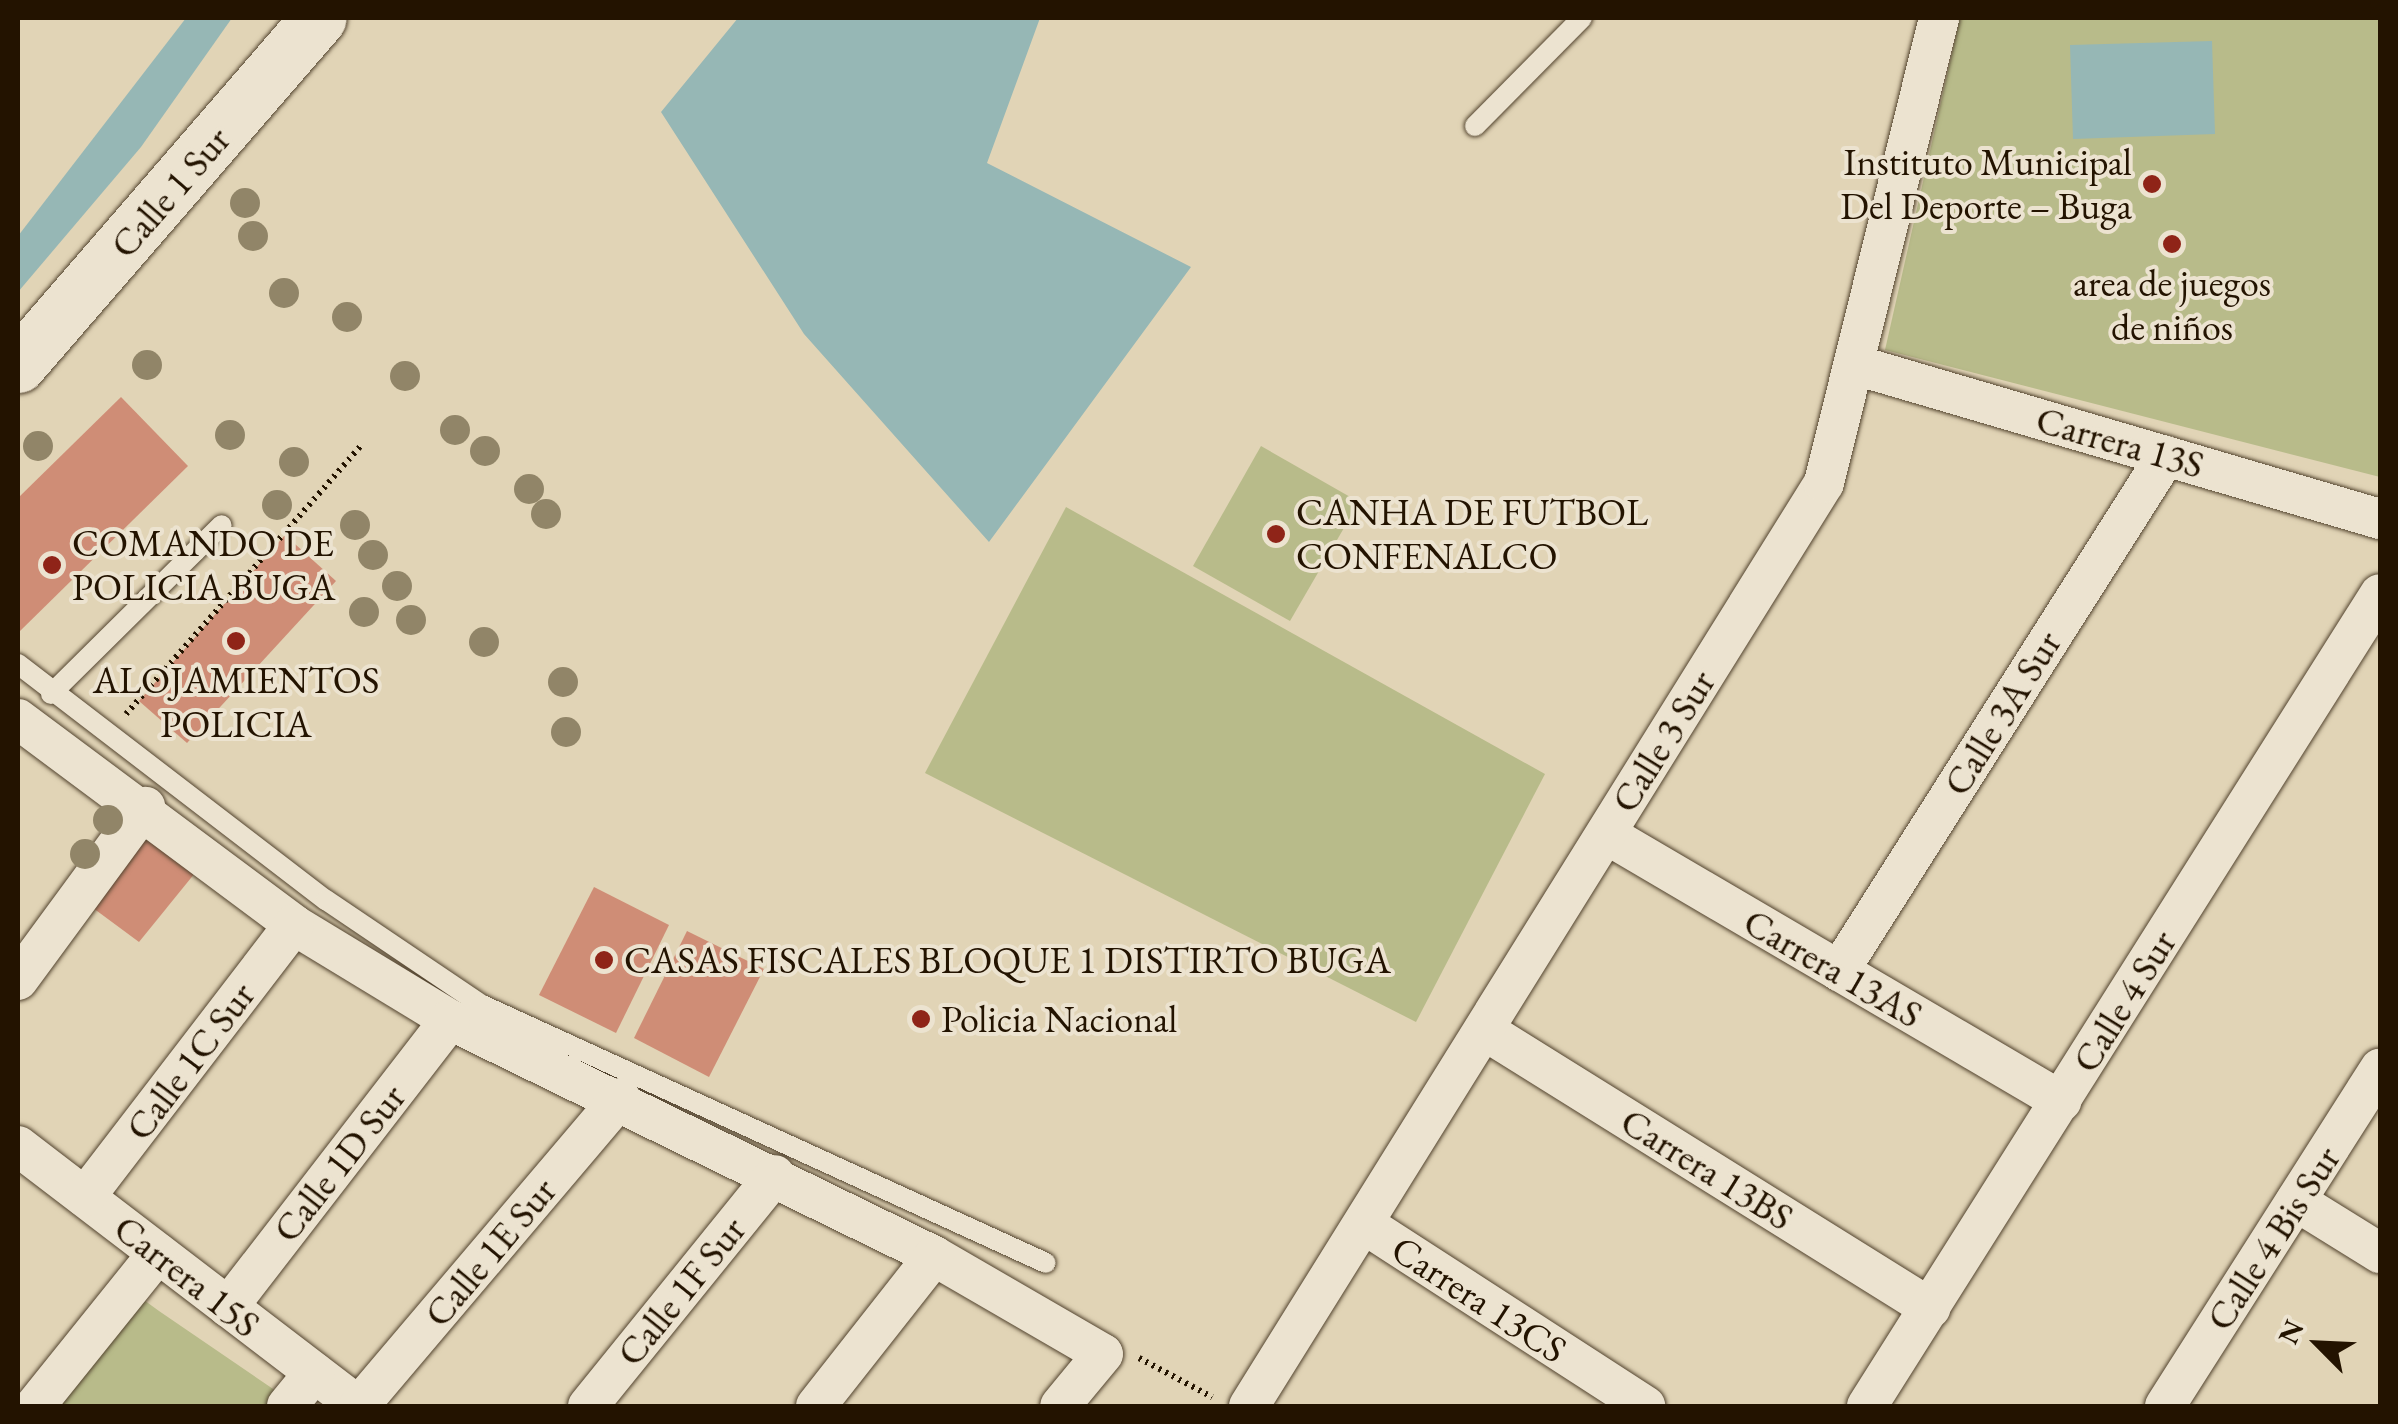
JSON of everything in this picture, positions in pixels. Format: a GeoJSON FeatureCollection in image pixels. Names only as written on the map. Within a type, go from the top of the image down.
{"type":"FeatureCollection","features":[{"type":"Feature","properties":{"kind":"main road","name":"Calle 1 Sur"},"geometry":{"type":"LineString","coordinates":[[18,365],[319,18]]}},
{"type":"Feature","properties":{"kind":"street","name":"Calle 3 Sur"},"geometry":{"type":"LineString","coordinates":[[1238,1405],[1364,1224],[1824,484],[1859,366],[1940,18]]}},
{"type":"Feature","properties":{"kind":"street","name":"Carrera 13S"},"geometry":{"type":"LineString","coordinates":[[1859,366],[2380,518]]}},
{"type":"Feature","properties":{"kind":"street","name":"Calle 3A Sur"},"geometry":{"type":"LineString","coordinates":[[1838,971],[2166,456]]}},
{"type":"Feature","properties":{"kind":"street","name":"Calle 4 Sur"},"geometry":{"type":"LineString","coordinates":[[1868,1406],[2380,594]]}},
{"type":"Feature","properties":{"kind":"street"},"geometry":{"type":"LineString","coordinates":[[18,719],[145,807],[294,925],[450,1020],[775,1175],[1112,1351],[1060,1406]]}},
{"type":"Feature","properties":{"kind":"street"},"geometry":{"type":"LineString","coordinates":[[18,980],[145,807]]}},
{"type":"Feature","properties":{"kind":"street","name":"Carrera 13AS"},"geometry":{"type":"LineString","coordinates":[[1606,834],[2060,1102]]}},
{"type":"Feature","properties":{"kind":"street","name":"Calle 1C Sur"},"geometry":{"type":"LineString","coordinates":[[85,1198],[294,925]]}},
{"type":"Feature","properties":{"kind":"street","name":"Calle 1D Sur"},"geometry":{"type":"LineString","coordinates":[[228,1307],[450,1020]]}},
{"type":"Feature","properties":{"kind":"street","name":"Carrera 13BS"},"geometry":{"type":"LineString","coordinates":[[1484,1030],[1930,1308]]}},
{"type":"Feature","properties":{"kind":"street","name":"Calle 4 Bis Sur"},"geometry":{"type":"LineString","coordinates":[[2165,1406],[2380,1069]]}},
{"type":"Feature","properties":{"kind":"street","name":"Calle 1E Sur"},"geometry":{"type":"LineString","coordinates":[[358,1406],[620,1098]]}},
{"type":"Feature","properties":{"kind":"street","name":"Carrera 15S"},"geometry":{"type":"LineString","coordinates":[[18,1146],[358,1406]]}},
{"type":"Feature","properties":{"kind":"street","name":"Calle 1F Sur"},"geometry":{"type":"LineString","coordinates":[[588,1406],[775,1175]]}},
{"type":"Feature","properties":{"kind":"street"},"geometry":{"type":"LineString","coordinates":[[2296,1201],[2380,1253]]}},
{"type":"Feature","properties":{"kind":"street","name":"Carrera 13CS"},"geometry":{"type":"LineString","coordinates":[[1364,1224],[1645,1406]]}},
{"type":"Feature","properties":{"kind":"street"},"geometry":{"type":"LineString","coordinates":[[35,1406],[158,1253]]}},
{"type":"Feature","properties":{"kind":"street"},"geometry":{"type":"LineString","coordinates":[[816,1406],[934,1256]]}},
{"type":"Feature","properties":{"kind":"street"},"geometry":{"type":"LineString","coordinates":[[287,1406],[314,1373]]}},
{"type":"Feature","properties":{"kind":"lane"},"geometry":{"type":"LineString","coordinates":[[1476,126],[1582,18]]}},
{"type":"Feature","properties":{"kind":"lane"},"geometry":{"type":"LineString","coordinates":[[51,694],[222,526]]}},
{"type":"Feature","properties":{"kind":"lane"},"geometry":{"type":"LineString","coordinates":[[18,664],[51,694],[480,1004],[1046,1263]]}},
{"type":"Feature","properties":{"kind":"path"},"geometry":{"type":"LineString","coordinates":[[108,735],[362,444]]}},
{"type":"Feature","properties":{"kind":"path"},"geometry":{"type":"LineString","coordinates":[[1112,1351],[1238,1405]]}},
{"type":"Feature","properties":{"kind":"green space","name":"Instituto Municipal Del Deporte – Buga"},"geometry":{"type":"Polygon","coordinates":[[[1960,18],[2380,18],[2380,477],[1885,350],[1960,18]]]}},
{"type":"Feature","properties":{"kind":"green space","name":"CANHA DE FUTBOL CONFENALCO"},"geometry":{"type":"Polygon","coordinates":[[[1261,446],[1359,502],[1290,621],[1193,566],[1261,446]]]}},
{"type":"Feature","properties":{"kind":"green space"},"geometry":{"type":"Polygon","coordinates":[[[1066,507],[1545,774],[1416,1022],[925,773],[1066,507]]]}},
{"type":"Feature","properties":{"kind":"green space"},"geometry":{"type":"Polygon","coordinates":[[[137,1295],[279,1393],[269,1406],[49,1406],[137,1295]]]}},
{"type":"Feature","properties":{"kind":"water"},"geometry":{"type":"Polygon","coordinates":[[[186,18],[232,18],[141,147],[18,292],[18,236],[186,18]]]}},
{"type":"Feature","properties":{"kind":"water"},"geometry":{"type":"Polygon","coordinates":[[[738,18],[1040,18],[987,163],[1191,267],[989,542],[804,334],[661,112],[738,18]]]}},
{"type":"Feature","properties":{"kind":"water"},"geometry":{"type":"Polygon","coordinates":[[[2212,41],[2215,134],[2073,139],[2070,45],[2212,41]]]}},
{"type":"Feature","properties":{"kind":"building","name":"COMANDO DE POLICIA BUGA"},"geometry":{"type":"Polygon","coordinates":[[[121,397],[188,466],[18,633],[18,498],[121,397]]]}},
{"type":"Feature","properties":{"kind":"building","name":"ALOJAMIENTOS POLICIA"},"geometry":{"type":"Polygon","coordinates":[[[285,535],[336,581],[187,743],[139,701],[285,535]]]}},
{"type":"Feature","properties":{"kind":"building"},"geometry":{"type":"Polygon","coordinates":[[[146,838],[195,873],[139,942],[93,908],[146,838]]]}},
{"type":"Feature","properties":{"kind":"building","name":"CASAS FISCALES BLOQUE 1 DISTIRTO BUGA"},"geometry":{"type":"Polygon","coordinates":[[[594,887],[669,925],[616,1033],[539,995],[594,887]]]}},
{"type":"Feature","properties":{"kind":"building"},"geometry":{"type":"Polygon","coordinates":[[[687,931],[764,969],[709,1077],[634,1038],[687,931]]]}},
{"type":"Feature","properties":{"kind":"place","name":"Instituto Municipal Del Deporte – Buga"},"geometry":{"type":"Point","coordinates":[2152,184]}},
{"type":"Feature","properties":{"kind":"place","name":"area de juegos de niños"},"geometry":{"type":"Point","coordinates":[2172,244]}},
{"type":"Feature","properties":{"kind":"place","name":"CANHA DE FUTBOL CONFENALCO"},"geometry":{"type":"Point","coordinates":[1276,534]}},
{"type":"Feature","properties":{"kind":"place","name":"COMANDO DE POLICIA BUGA"},"geometry":{"type":"Point","coordinates":[52,565]}},
{"type":"Feature","properties":{"kind":"place","name":"ALOJAMIENTOS POLICIA"},"geometry":{"type":"Point","coordinates":[236,641]}},
{"type":"Feature","properties":{"kind":"place","name":"CASAS FISCALES BLOQUE 1 DISTIRTO BUGA"},"geometry":{"type":"Point","coordinates":[604,960]}},
{"type":"Feature","properties":{"kind":"place","name":"Policia Nacional"},"geometry":{"type":"Point","coordinates":[921,1019]}}]}
